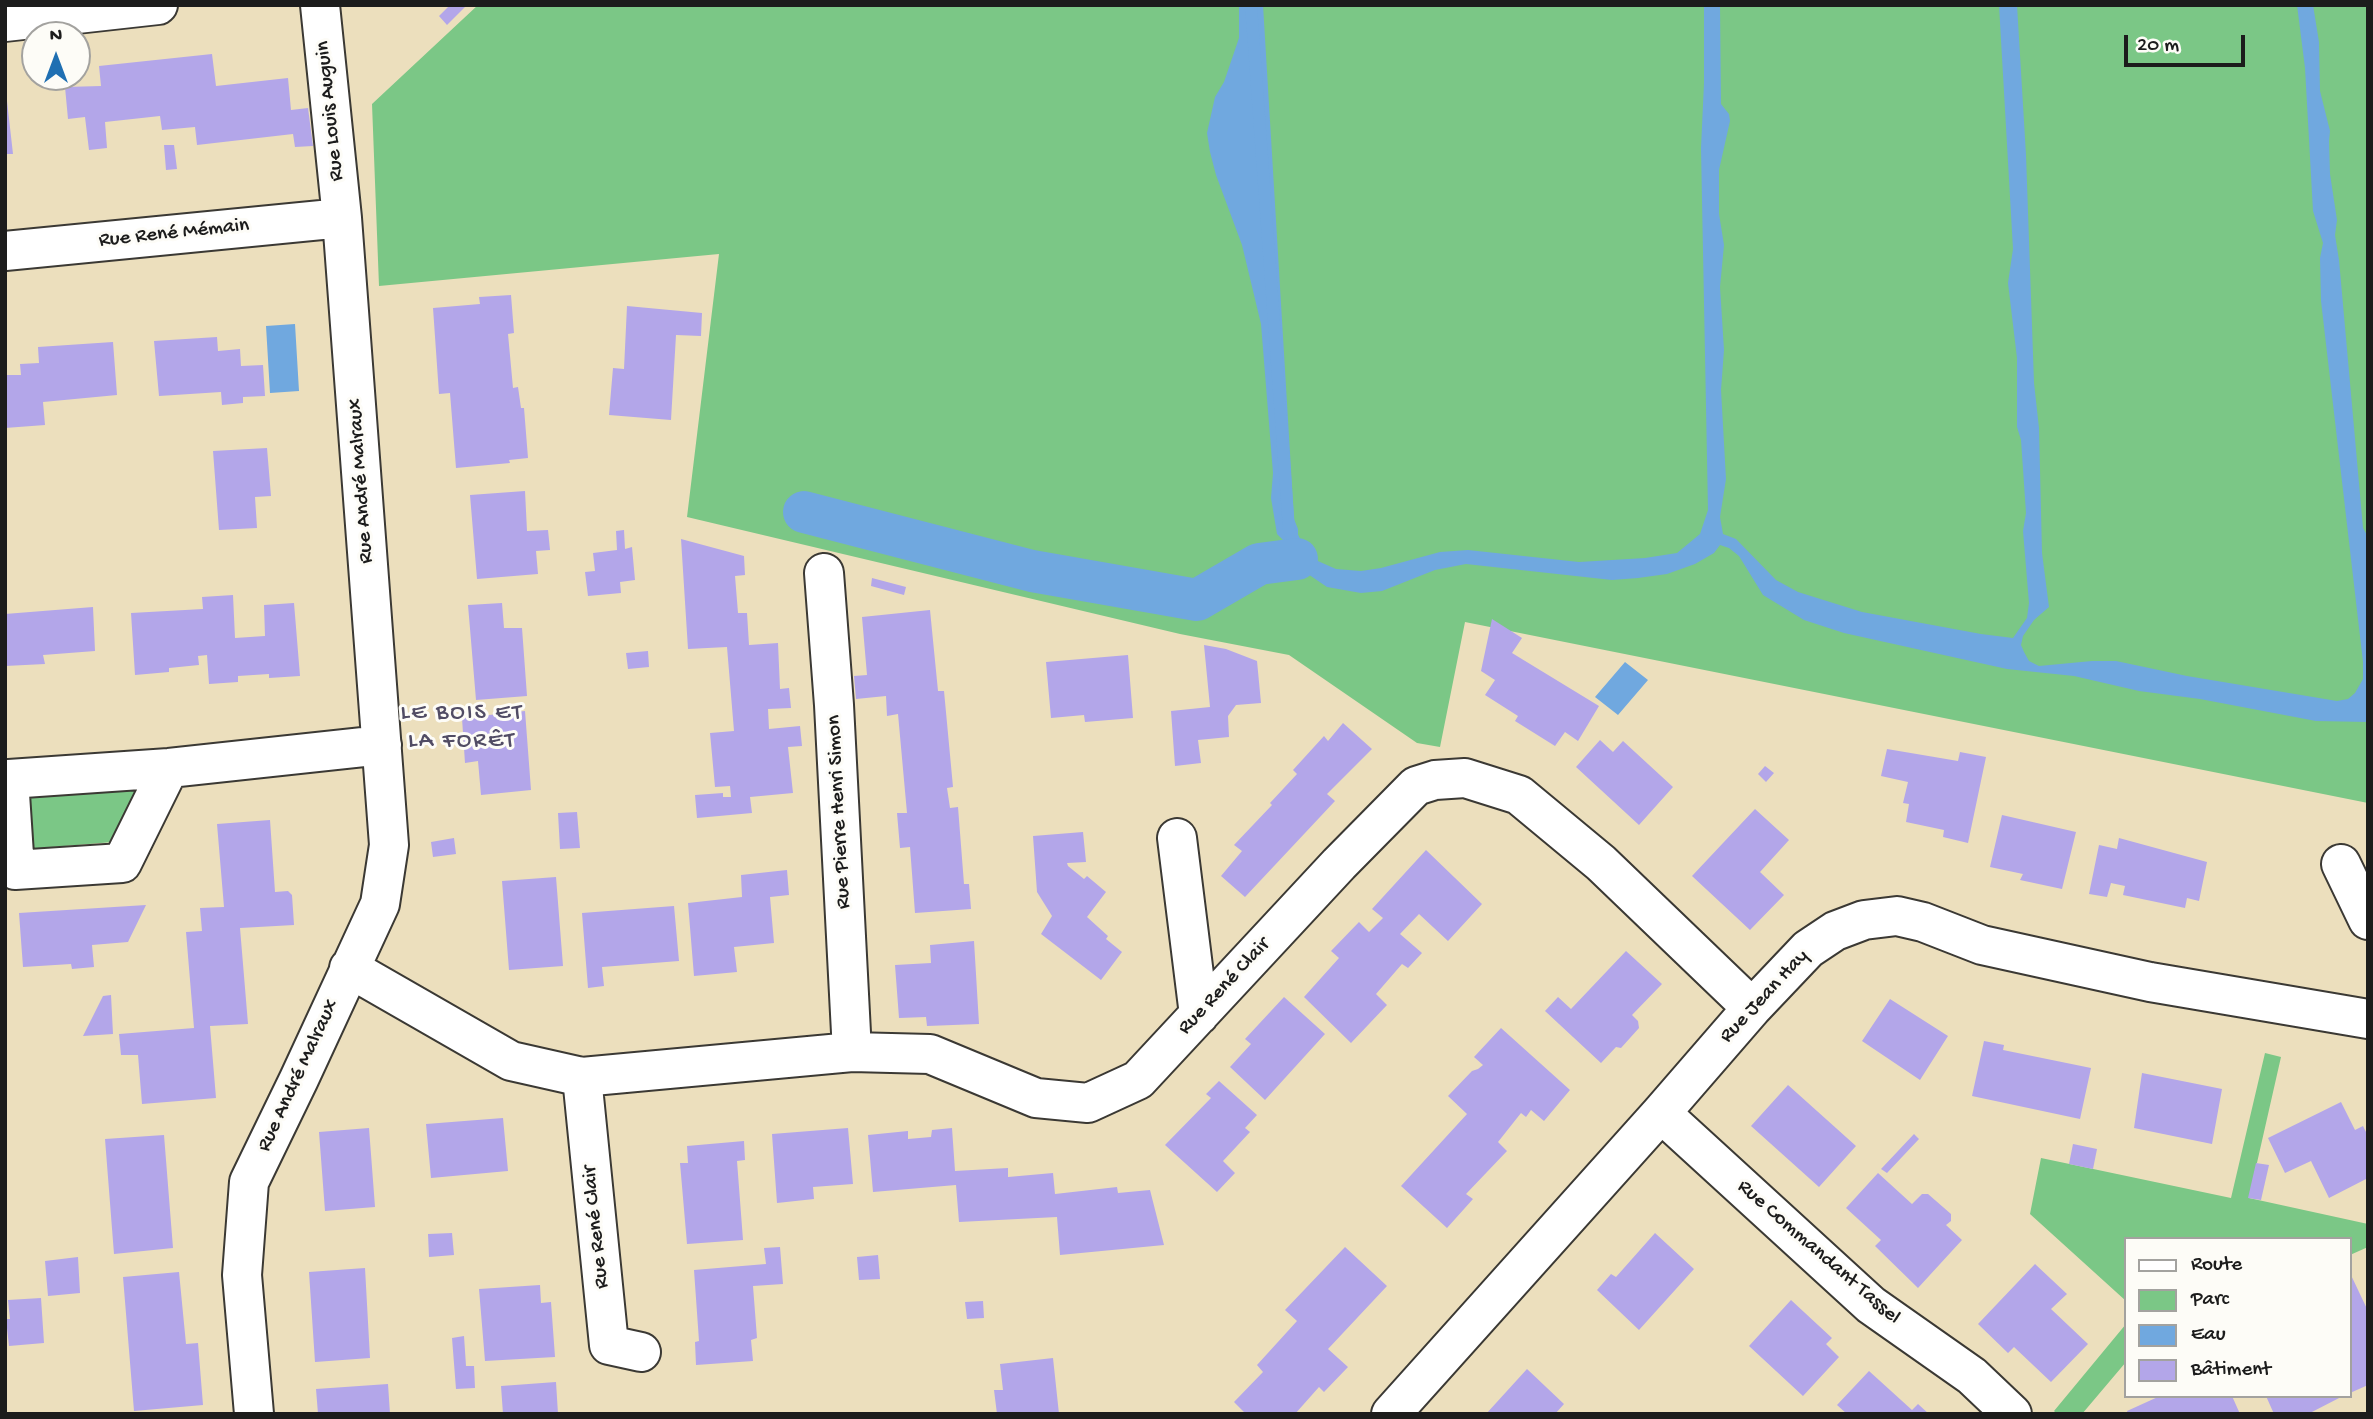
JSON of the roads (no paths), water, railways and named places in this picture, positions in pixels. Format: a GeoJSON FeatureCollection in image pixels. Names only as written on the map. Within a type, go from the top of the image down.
{"type":"FeatureCollection","features":[{"type":"Feature","properties":{"kind":"street"},"geometry":{"type":"LineString","coordinates":[[5,22],[158,5]]}},
{"type":"Feature","properties":{"kind":"street","name":"Rue Louis Auguin"},"geometry":{"type":"LineString","coordinates":[[320,5],[342,218]]}},
{"type":"Feature","properties":{"kind":"street","name":"Rue René Mémain"},"geometry":{"type":"LineString","coordinates":[[5,251],[342,218]]}},
{"type":"Feature","properties":{"kind":"street","name":"Rue André Malraux"},"geometry":{"type":"LineString","coordinates":[[254,1414],[242,1275],[248,1182],[380,904],[388,845],[342,218]]}},
{"type":"Feature","properties":{"kind":"street","name":"Rue Pierre Henri Simon"},"geometry":{"type":"LineString","coordinates":[[824,573],[834,705],[852,1052]]}},
{"type":"Feature","properties":{"kind":"street"},"geometry":{"type":"LineString","coordinates":[[169,768],[382,745]]}},
{"type":"Feature","properties":{"kind":"street","name":"Rue René Clair"},"geometry":{"type":"LineString","coordinates":[[349,968],[512,1061],[582,1077],[852,1052],[930,1054],[1036,1098],[1088,1103],[1138,1080],[1416,786],[1435,780],[1465,778],[1519,795],[1601,863],[1752,1008]]}},
{"type":"Feature","properties":{"kind":"street"},"geometry":{"type":"LineString","coordinates":[[1177,838],[1199,1015]]}},
{"type":"Feature","properties":{"kind":"street"},"geometry":{"type":"LineString","coordinates":[[2341,864],[2368,920]]}},
{"type":"Feature","properties":{"kind":"street","name":"Rue Jean Hay"},"geometry":{"type":"LineString","coordinates":[[1391,1414],[1752,1008],[1808,948],[1835,931],[1864,920],[1898,916],[1923,922],[1982,945],[2124,977],[2368,1019]]}},
{"type":"Feature","properties":{"kind":"street","name":"Rue René Clair"},"geometry":{"type":"LineString","coordinates":[[582,1077],[609,1345],[640,1352]]}},
{"type":"Feature","properties":{"kind":"street","name":"Rue Commandant Tassel"},"geometry":{"type":"LineString","coordinates":[[1661,1113],[1871,1305],[1972,1376],[2012,1414]]}},
{"type":"Feature","properties":{"kind":"water"},"geometry":{"type":"Polygon","coordinates":[[[1239,5],[1263,5],[1294,519],[1298,529],[1298,543],[1311,558],[1336,569],[1361,571],[1440,552],[1468,550],[1579,562],[1645,558],[1677,553],[1700,534],[1708,510],[1701,148],[1704,5],[1720,5],[1721,104],[1729,114],[1730,121],[1719,170],[1719,214],[1724,245],[1720,287],[1724,350],[1721,390],[1726,479],[1720,517],[1723,534],[1736,539],[1776,580],[1798,592],[1862,612],[2013,638],[2027,618],[2029,603],[2023,531],[2026,513],[2021,440],[2017,427],[2017,358],[2008,283],[2013,249],[1999,5],[2017,5],[2026,155],[2034,383],[2039,428],[2042,553],[2049,607],[2034,620],[2023,636],[2021,645],[2024,652],[2029,661],[2039,666],[2116,661],[2187,676],[2337,701],[2348,699],[2355,693],[2363,679],[2363,662],[2321,301],[2320,258],[2323,243],[2313,211],[2305,68],[2297,5],[2313,5],[2319,42],[2320,91],[2330,131],[2330,174],[2337,220],[2335,235],[2363,528],[2368,537],[2368,722],[2316,721],[2200,699],[2139,691],[2074,676],[2007,669],[1844,633],[1804,620],[1763,595],[1739,556],[1720,545],[1714,553],[1695,564],[1667,574],[1638,578],[1612,580],[1466,564],[1435,570],[1382,591],[1361,593],[1327,587],[1302,570],[1293,550],[1277,534],[1271,498],[1273,473],[1261,324],[1242,245],[1216,175],[1207,133],[1215,97],[1224,82],[1239,38],[1239,5]]]}},
{"type":"Feature","properties":{"kind":"water"},"geometry":{"type":"Polygon","coordinates":[[[295,324],[299,391],[270,393],[266,326],[295,324]]]}},
{"type":"Feature","properties":{"kind":"water"},"geometry":{"type":"Polygon","coordinates":[[[1625,662],[1648,680],[1618,715],[1595,697],[1625,662]]]}},
{"type":"Feature","properties":{"kind":"waterway"},"geometry":{"type":"LineString","coordinates":[[1251,5],[1289,530],[1295,542]]}},
{"type":"Feature","properties":{"kind":"waterway"},"geometry":{"type":"LineString","coordinates":[[804,512],[1032,571],[1197,600],[1259,564],[1297,559]]}},
{"type":"Feature","properties":{"kind":"district","name":"LE BOIS ET LA FORÊT"},"geometry":{"type":"Point","coordinates":[462,728]}}]}
